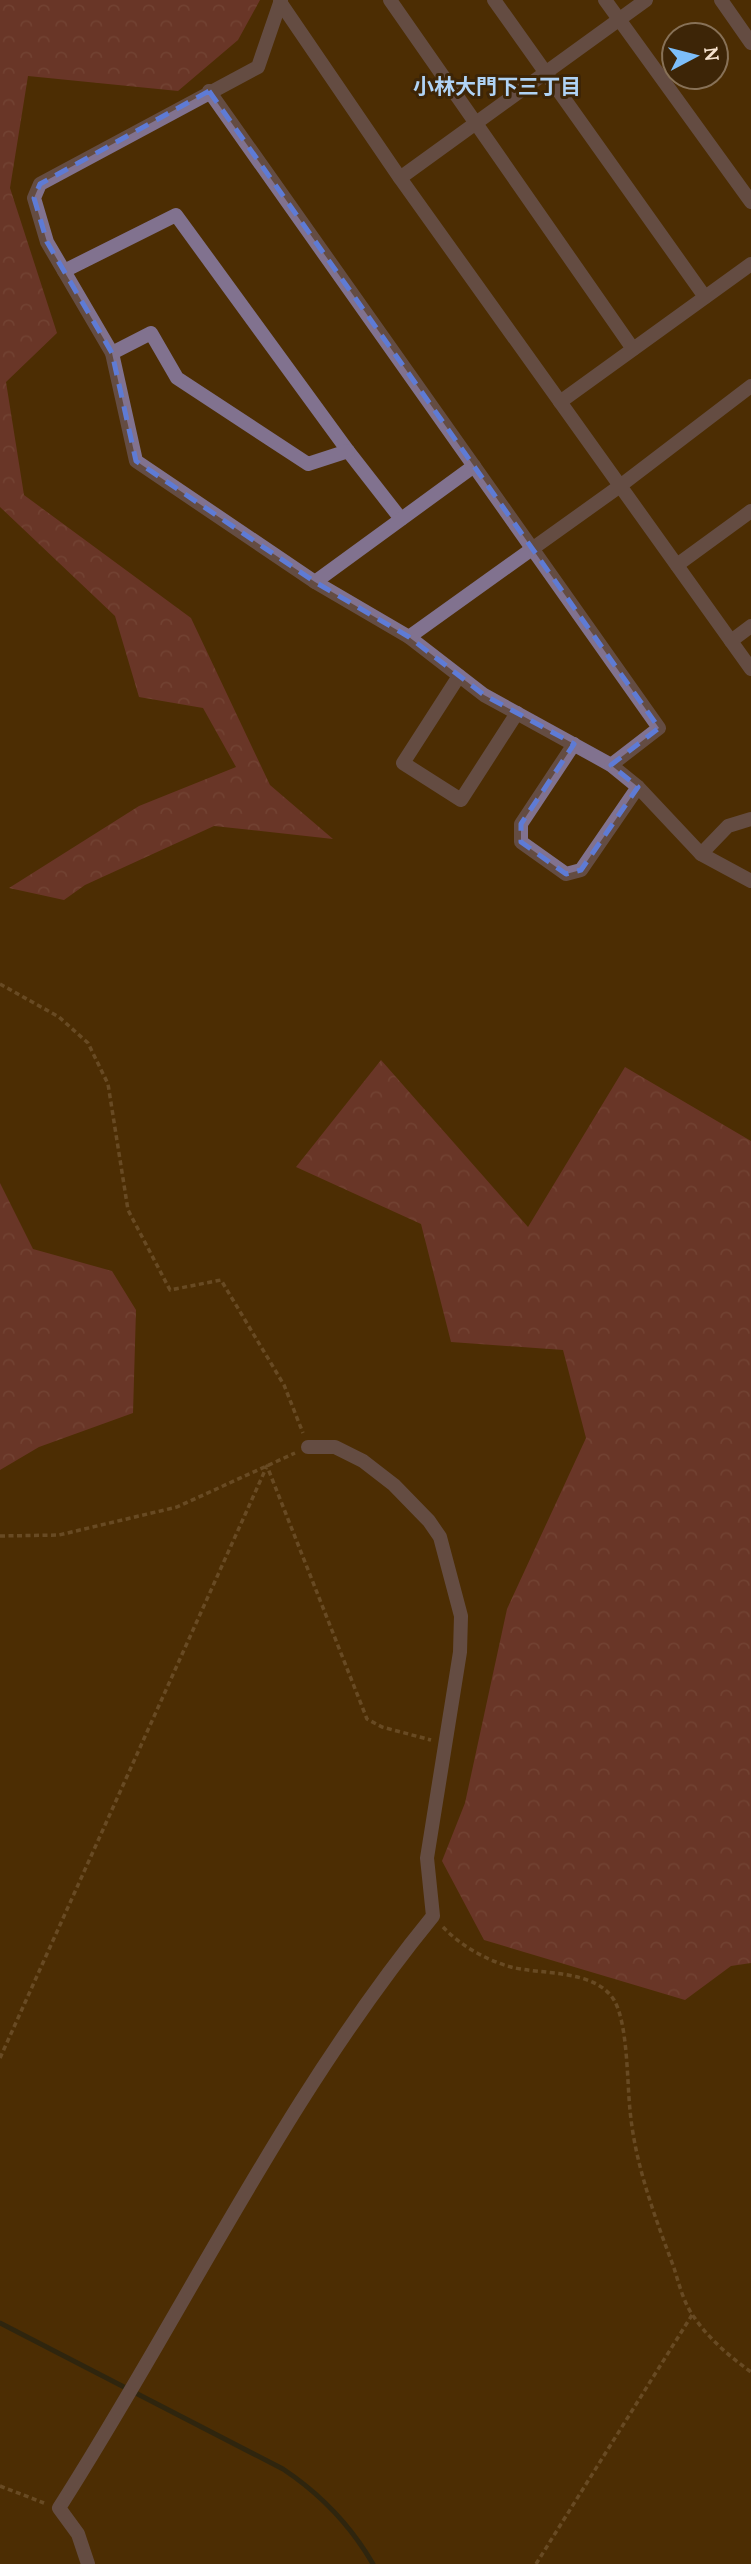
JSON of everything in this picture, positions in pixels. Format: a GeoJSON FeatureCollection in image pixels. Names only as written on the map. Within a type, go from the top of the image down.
{"type":"FeatureCollection","features":[{"type":"Feature","properties":{"kind":"street"},"geometry":{"type":"LineString","coordinates":[[390,0],[633,349]]}},
{"type":"Feature","properties":{"kind":"street"},"geometry":{"type":"LineString","coordinates":[[494,0],[705,297]]}},
{"type":"Feature","properties":{"kind":"street"},"geometry":{"type":"LineString","coordinates":[[605,0],[751,202]]}},
{"type":"Feature","properties":{"kind":"street"},"geometry":{"type":"LineString","coordinates":[[400,178],[646,0]]}},
{"type":"Feature","properties":{"kind":"street"},"geometry":{"type":"LineString","coordinates":[[721,0],[751,43]]}},
{"type":"Feature","properties":{"kind":"street"},"geometry":{"type":"LineString","coordinates":[[281,1],[258,67],[40,184],[34,198],[47,242],[112,352],[136,461],[315,582],[409,637],[484,695],[611,765],[638,787],[701,853],[751,881]]}},
{"type":"Feature","properties":{"kind":"street"},"geometry":{"type":"LineString","coordinates":[[281,1],[400,178],[751,669]]}},
{"type":"Feature","properties":{"kind":"street"},"geometry":{"type":"LineString","coordinates":[[209,91],[659,728],[611,765]]}},
{"type":"Feature","properties":{"kind":"street"},"geometry":{"type":"LineString","coordinates":[[64,271],[176,215],[348,452],[401,519]]}},
{"type":"Feature","properties":{"kind":"street"},"geometry":{"type":"LineString","coordinates":[[560,402],[751,264]]}},
{"type":"Feature","properties":{"kind":"street"},"geometry":{"type":"LineString","coordinates":[[112,352],[151,333],[177,378],[308,464],[348,452]]}},
{"type":"Feature","properties":{"kind":"street"},"geometry":{"type":"LineString","coordinates":[[409,637],[620,486],[751,386]]}},
{"type":"Feature","properties":{"kind":"street"},"geometry":{"type":"LineString","coordinates":[[315,582],[474,466]]}},
{"type":"Feature","properties":{"kind":"street"},"geometry":{"type":"LineString","coordinates":[[677,565],[751,511]]}},
{"type":"Feature","properties":{"kind":"street"},"geometry":{"type":"LineString","coordinates":[[731,641],[751,626]]}},
{"type":"Feature","properties":{"kind":"street"},"geometry":{"type":"LineString","coordinates":[[459,676],[403,763],[461,800],[517,713]]}},
{"type":"Feature","properties":{"kind":"street"},"geometry":{"type":"LineString","coordinates":[[574,744],[521,824],[521,842],[566,874],[581,870],[638,787]]}},
{"type":"Feature","properties":{"kind":"street"},"geometry":{"type":"LineString","coordinates":[[701,853],[727,826],[751,819]]}},
{"type":"Feature","properties":{"kind":"street"},"geometry":{"type":"LineString","coordinates":[[88,2564],[78,2534],[59,2508],[121,2410],[202,2263],[313,2080],[433,1916],[427,1858],[460,1652],[461,1616],[440,1537],[394,1485],[363,1461],[335,1447],[308,1447]]}},
{"type":"Feature","properties":{"kind":"path"},"geometry":{"type":"LineString","coordinates":[[0,984],[60,1017],[88,1043],[108,1084],[128,1210],[170,1290],[221,1280],[284,1385],[308,1447],[177,1507],[59,1535],[0,1536]]}},
{"type":"Feature","properties":{"kind":"path"},"geometry":{"type":"LineString","coordinates":[[267,1466],[367,1719],[382,1727],[444,1743]]}},
{"type":"Feature","properties":{"kind":"path"},"geometry":{"type":"LineString","coordinates":[[0,2059],[267,1466]]}},
{"type":"Feature","properties":{"kind":"path"},"geometry":{"type":"LineString","coordinates":[[433,1916],[455,1939],[489,1960],[513,1967],[584,1979],[602,1987],[615,2001],[621,2023],[633,2144],[654,2214],[692,2315],[724,2352],[751,2372]]}},
{"type":"Feature","properties":{"kind":"path"},"geometry":{"type":"LineString","coordinates":[[536,2564],[692,2315]]}},
{"type":"Feature","properties":{"kind":"path"},"geometry":{"type":"LineString","coordinates":[[0,2486],[59,2508]]}},
{"type":"Feature","properties":{"kind":"highlighted area"},"geometry":{"type":"Polygon","coordinates":[[[209,91],[659,728],[611,765],[638,787],[581,870],[566,874],[521,842],[521,824],[574,744],[484,695],[409,637],[315,582],[136,461],[112,353],[47,242],[34,198],[40,184],[209,91]]]}},
{"type":"Feature","properties":{"kind":"green space"},"geometry":{"type":"Polygon","coordinates":[[[0,0],[260,0],[238,40],[178,91],[28,76],[10,188],[57,333],[6,382],[24,495],[191,618],[270,785],[333,839],[214,826],[85,885],[64,900],[9,888],[139,806],[236,767],[203,708],[139,697],[115,616],[0,507],[0,0]]]}},
{"type":"Feature","properties":{"kind":"green space"},"geometry":{"type":"Polygon","coordinates":[[[381,1060],[528,1227],[625,1067],[751,1141],[751,1963],[731,1966],[685,2000],[484,1940],[442,1861],[465,1803],[507,1609],[586,1438],[563,1350],[451,1342],[421,1224],[296,1167],[381,1060]]]}},
{"type":"Feature","properties":{"kind":"green space"},"geometry":{"type":"Polygon","coordinates":[[[0,1183],[33,1249],[112,1271],[136,1310],[133,1413],[39,1447],[0,1470],[0,1183]]]}},
{"type":"Feature","properties":{"kind":"waterway"},"geometry":{"type":"LineString","coordinates":[[0,2323],[283,2469],[333,2511],[355,2536],[373,2564]]}},
{"type":"Feature","properties":{"kind":"district","name":"小林大門下三丁目"},"geometry":{"type":"Point","coordinates":[497,86]}}]}
